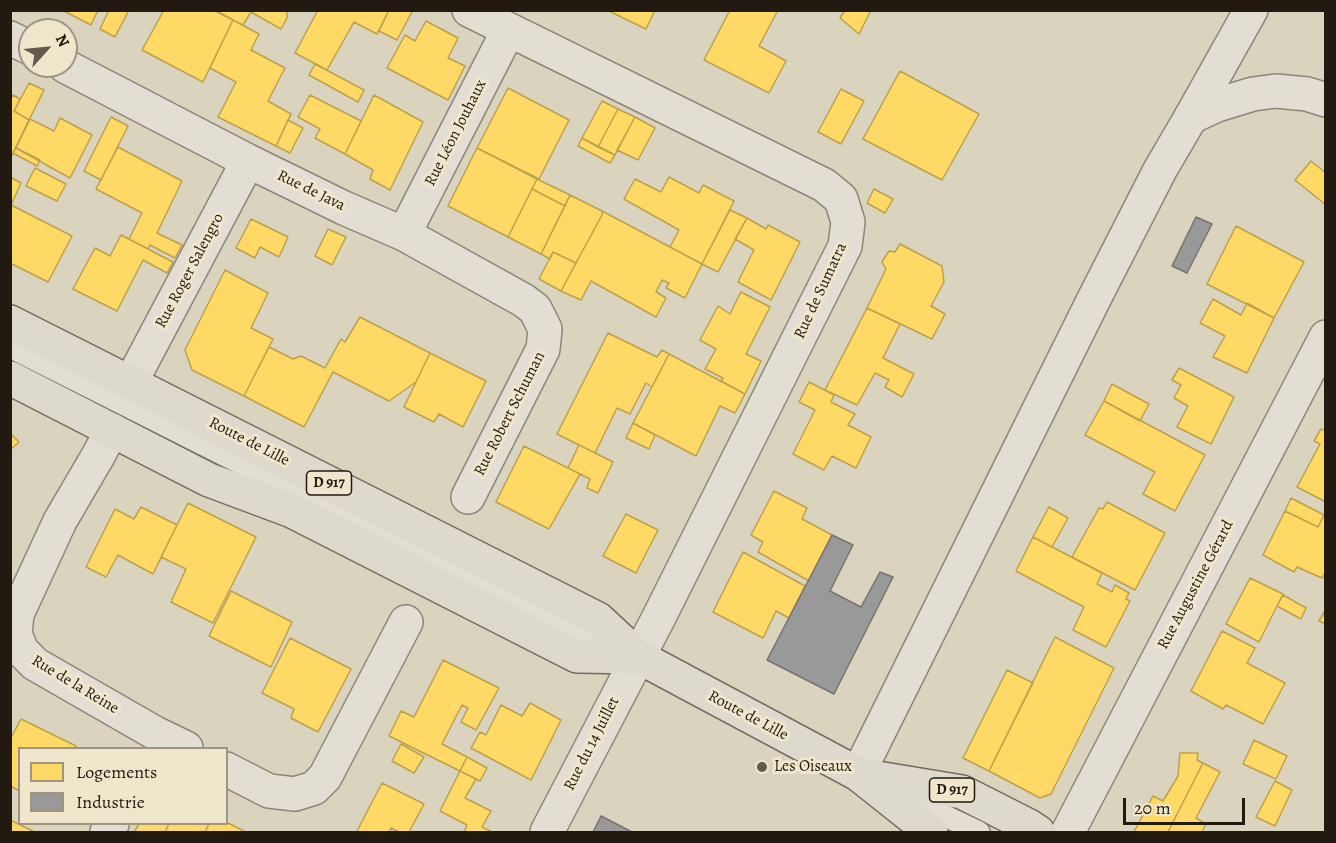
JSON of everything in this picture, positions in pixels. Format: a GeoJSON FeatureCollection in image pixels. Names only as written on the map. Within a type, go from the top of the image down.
{"type":"FeatureCollection","features":[{"type":"Feature","properties":{"kind":"main road","name":"Route de Lille"},"geometry":{"type":"LineString","coordinates":[[10,322],[598,619],[639,657],[858,774],[931,832]]}},
{"type":"Feature","properties":{"kind":"main road","name":"Route de Lille"},"geometry":{"type":"LineString","coordinates":[[10,378],[209,480],[292,511],[577,656],[639,657]]}},
{"type":"Feature","properties":{"kind":"main road","name":"Route de Lille"},"geometry":{"type":"LineString","coordinates":[[858,774],[962,792],[1038,832]]}},
{"type":"Feature","properties":{"kind":"street","name":"Rue de Sumatra"},"geometry":{"type":"LineString","coordinates":[[469,10],[824,185],[840,199],[848,222],[845,246],[639,657]]}},
{"type":"Feature","properties":{"kind":"street"},"geometry":{"type":"LineString","coordinates":[[858,774],[1109,269],[1160,170],[1251,10]]}},
{"type":"Feature","properties":{"kind":"street","name":"Rue Léon Jouhaux"},"geometry":{"type":"LineString","coordinates":[[404,234],[508,31]]}},
{"type":"Feature","properties":{"kind":"street","name":"Rue de Java"},"geometry":{"type":"LineString","coordinates":[[78,73],[248,161],[344,208],[404,234],[523,300],[535,309],[545,329]]}},
{"type":"Feature","properties":{"kind":"street"},"geometry":{"type":"LineString","coordinates":[[1191,117],[1217,105],[1253,94],[1276,91],[1307,94],[1326,100]]}},
{"type":"Feature","properties":{"kind":"street","name":"Rue Roger Salengro"},"geometry":{"type":"LineString","coordinates":[[131,382],[248,161]]}},
{"type":"Feature","properties":{"kind":"street","name":"Rue Robert Schuman"},"geometry":{"type":"LineString","coordinates":[[468,498],[543,349],[545,329]]}},
{"type":"Feature","properties":{"kind":"street","name":"Rue Augustine Gérard"},"geometry":{"type":"LineString","coordinates":[[1068,832],[1326,337]]}},
{"type":"Feature","properties":{"kind":"street","name":"Rue de la Reine"},"geometry":{"type":"LineString","coordinates":[[112,430],[60,521],[17,614],[15,634],[22,651],[35,664],[151,741],[181,747]]}},
{"type":"Feature","properties":{"kind":"street"},"geometry":{"type":"LineString","coordinates":[[228,770],[269,791],[295,794],[314,788],[325,777],[406,622]]}},
{"type":"Feature","properties":{"kind":"street","name":"Rue du 14 Juillet"},"geometry":{"type":"LineString","coordinates":[[546,832],[639,657]]}},
{"type":"Feature","properties":{"kind":"lane"},"geometry":{"type":"LineString","coordinates":[[10,347],[579,635],[639,657]]}},
{"type":"Feature","properties":{"kind":"lane"},"geometry":{"type":"LineString","coordinates":[[858,774],[980,832]]}},
{"type":"Feature","properties":{"kind":"building: Logements"},"geometry":{"type":"Polygon","coordinates":[[[62,10],[98,10],[91,25],[62,10]]]}},
{"type":"Feature","properties":{"kind":"building: Logements"},"geometry":{"type":"Polygon","coordinates":[[[109,10],[129,10],[115,37],[100,29],[109,10]]]}},
{"type":"Feature","properties":{"kind":"building: Logements"},"geometry":{"type":"Polygon","coordinates":[[[164,10],[215,10],[233,20],[203,82],[142,50],[164,10]]]}},
{"type":"Feature","properties":{"kind":"building: Logements"},"geometry":{"type":"Polygon","coordinates":[[[218,10],[287,10],[287,18],[281,29],[251,12],[243,25],[217,12],[218,10]]]}},
{"type":"Feature","properties":{"kind":"building: Logements"},"geometry":{"type":"Polygon","coordinates":[[[318,10],[389,10],[377,34],[354,22],[327,70],[295,53],[318,10]]]}},
{"type":"Feature","properties":{"kind":"building: Logements"},"geometry":{"type":"Polygon","coordinates":[[[389,10],[413,10],[397,40],[379,31],[389,10]]]}},
{"type":"Feature","properties":{"kind":"building: Logements"},"geometry":{"type":"Polygon","coordinates":[[[612,10],[655,10],[646,29],[611,12],[612,10]]]}},
{"type":"Feature","properties":{"kind":"building: Logements"},"geometry":{"type":"Polygon","coordinates":[[[730,10],[778,10],[759,46],[786,61],[769,93],[704,60],[730,10]]]}},
{"type":"Feature","properties":{"kind":"building: Logements"},"geometry":{"type":"Polygon","coordinates":[[[845,10],[871,10],[859,34],[840,18],[845,10]]]}},
{"type":"Feature","properties":{"kind":"building: Logements"},"geometry":{"type":"Polygon","coordinates":[[[233,20],[259,34],[251,50],[285,68],[268,101],[291,114],[276,146],[218,117],[236,82],[210,68],[233,20]]]}},
{"type":"Feature","properties":{"kind":"building: Logements"},"geometry":{"type":"Polygon","coordinates":[[[426,21],[458,38],[448,58],[465,66],[448,100],[387,68],[405,35],[415,41],[426,21]]]}},
{"type":"Feature","properties":{"kind":"building: Logements"},"geometry":{"type":"Polygon","coordinates":[[[315,64],[364,90],[358,102],[309,75],[315,64]]]}},
{"type":"Feature","properties":{"kind":"building: Logements"},"geometry":{"type":"Polygon","coordinates":[[[900,71],[979,114],[942,180],[863,139],[900,71]]]}},
{"type":"Feature","properties":{"kind":"building: Logements"},"geometry":{"type":"Polygon","coordinates":[[[29,83],[44,90],[29,120],[14,111],[29,83]]]}},
{"type":"Feature","properties":{"kind":"building: Logements"},"geometry":{"type":"Polygon","coordinates":[[[508,88],[569,120],[539,179],[477,148],[508,88]]]}},
{"type":"Feature","properties":{"kind":"building: Logements"},"geometry":{"type":"Polygon","coordinates":[[[841,89],[864,101],[841,144],[818,132],[841,89]]]}},
{"type":"Feature","properties":{"kind":"building: Logements"},"geometry":{"type":"Polygon","coordinates":[[[13,95],[20,99],[14,111],[29,120],[10,159],[10,100],[13,95]]]}},
{"type":"Feature","properties":{"kind":"building: Logements"},"geometry":{"type":"Polygon","coordinates":[[[310,95],[361,121],[345,154],[315,138],[320,129],[298,117],[310,95]]]}},
{"type":"Feature","properties":{"kind":"building: Logements"},"geometry":{"type":"Polygon","coordinates":[[[374,95],[423,122],[390,190],[370,179],[373,170],[345,154],[374,95]]]}},
{"type":"Feature","properties":{"kind":"building: Logements"},"geometry":{"type":"Polygon","coordinates":[[[602,101],[618,109],[598,147],[582,138],[602,101]]]}},
{"type":"Feature","properties":{"kind":"building: Logements"},"geometry":{"type":"Polygon","coordinates":[[[618,109],[635,117],[615,155],[598,147],[618,109]]]}},
{"type":"Feature","properties":{"kind":"building: Logements"},"geometry":{"type":"Polygon","coordinates":[[[111,117],[128,126],[101,180],[84,171],[111,117]]]}},
{"type":"Feature","properties":{"kind":"building: Logements"},"geometry":{"type":"Polygon","coordinates":[[[635,117],[655,128],[638,160],[617,150],[635,117]]]}},
{"type":"Feature","properties":{"kind":"building: Logements"},"geometry":{"type":"Polygon","coordinates":[[[60,118],[92,135],[70,178],[16,148],[30,119],[54,131],[60,118]]]}},
{"type":"Feature","properties":{"kind":"building: Logements"},"geometry":{"type":"Polygon","coordinates":[[[288,120],[303,128],[290,153],[276,146],[288,120]]]}},
{"type":"Feature","properties":{"kind":"building: Logements"},"geometry":{"type":"Polygon","coordinates":[[[582,138],[615,155],[610,163],[578,146],[582,138]]]}},
{"type":"Feature","properties":{"kind":"building: Logements"},"geometry":{"type":"Polygon","coordinates":[[[118,147],[182,181],[157,233],[182,245],[175,258],[150,245],[148,249],[129,239],[142,213],[96,189],[118,147]]]}},
{"type":"Feature","properties":{"kind":"building: Logements"},"geometry":{"type":"Polygon","coordinates":[[[16,148],[40,160],[37,166],[13,153],[16,148]]]}},
{"type":"Feature","properties":{"kind":"building: Logements"},"geometry":{"type":"Polygon","coordinates":[[[477,148],[537,179],[508,237],[448,206],[477,148]]]}},
{"type":"Feature","properties":{"kind":"building: Logements"},"geometry":{"type":"Polygon","coordinates":[[[1311,161],[1326,173],[1326,205],[1295,180],[1311,161]]]}},
{"type":"Feature","properties":{"kind":"building: Logements"},"geometry":{"type":"Polygon","coordinates":[[[35,168],[66,184],[57,201],[26,186],[35,168]]]}},
{"type":"Feature","properties":{"kind":"building: Logements"},"geometry":{"type":"Polygon","coordinates":[[[10,177],[21,183],[11,205],[72,236],[48,282],[10,263],[10,177]]]}},
{"type":"Feature","properties":{"kind":"building: Logements"},"geometry":{"type":"Polygon","coordinates":[[[669,177],[699,193],[703,185],[734,201],[702,264],[670,247],[679,230],[624,199],[635,179],[661,192],[669,177]]]}},
{"type":"Feature","properties":{"kind":"building: Logements"},"geometry":{"type":"Polygon","coordinates":[[[537,179],[570,195],[565,206],[532,189],[537,179]]]}},
{"type":"Feature","properties":{"kind":"building: Logements"},"geometry":{"type":"Polygon","coordinates":[[[532,189],[565,206],[541,254],[508,237],[532,189]]]}},
{"type":"Feature","properties":{"kind":"building: Logements"},"geometry":{"type":"Polygon","coordinates":[[[874,189],[893,199],[885,213],[867,203],[874,189]]]}},
{"type":"Feature","properties":{"kind":"building: Logements"},"geometry":{"type":"Polygon","coordinates":[[[570,195],[602,211],[576,263],[553,252],[550,259],[541,254],[570,195]]]}},
{"type":"Feature","properties":{"kind":"building: Logements"},"geometry":{"type":"Polygon","coordinates":[[[730,210],[747,218],[718,272],[702,264],[730,210]]]}},
{"type":"Feature","properties":{"kind":"building: Logements"},"geometry":{"type":"Polygon","coordinates":[[[602,211],[702,264],[685,298],[666,288],[669,283],[662,280],[656,292],[666,298],[656,317],[591,281],[581,300],[561,291],[602,215],[602,211]]]}},
{"type":"Feature","properties":{"kind":"building: Logements"},"geometry":{"type":"Polygon","coordinates":[[[747,218],[766,229],[768,225],[800,242],[771,300],[738,282],[754,250],[735,239],[747,218]]]}},
{"type":"Feature","properties":{"kind":"building: Logements"},"geometry":{"type":"Polygon","coordinates":[[[251,219],[288,237],[279,257],[260,247],[255,258],[236,248],[251,219]]]}},
{"type":"Feature","properties":{"kind":"building: Logements"},"geometry":{"type":"Polygon","coordinates":[[[1236,226],[1304,262],[1274,318],[1207,284],[1236,226]]]}},
{"type":"Feature","properties":{"kind":"building: Logements"},"geometry":{"type":"Polygon","coordinates":[[[328,229],[346,237],[332,265],[315,256],[328,229]]]}},
{"type":"Feature","properties":{"kind":"building: Logements"},"geometry":{"type":"Polygon","coordinates":[[[121,235],[173,262],[167,273],[143,260],[117,311],[73,289],[95,248],[110,256],[121,235]]]}},
{"type":"Feature","properties":{"kind":"building: Logements"},"geometry":{"type":"Polygon","coordinates":[[[900,244],[942,266],[944,282],[931,306],[945,314],[932,339],[867,308],[886,269],[882,262],[889,251],[895,252],[900,244]]]}},
{"type":"Feature","properties":{"kind":"building: Logements"},"geometry":{"type":"Polygon","coordinates":[[[553,252],[576,263],[561,291],[539,279],[553,252]]]}},
{"type":"Feature","properties":{"kind":"building: Logements"},"geometry":{"type":"Polygon","coordinates":[[[225,270],[268,293],[251,328],[273,339],[244,396],[192,370],[185,350],[225,270]]]}},
{"type":"Feature","properties":{"kind":"building: Logements"},"geometry":{"type":"Polygon","coordinates":[[[741,292],[770,307],[746,354],[761,361],[745,394],[721,381],[723,378],[705,369],[716,349],[700,340],[718,306],[730,314],[741,292]]]}},
{"type":"Feature","properties":{"kind":"building: Logements"},"geometry":{"type":"Polygon","coordinates":[[[1213,299],[1241,315],[1247,303],[1274,318],[1247,373],[1213,357],[1225,336],[1200,323],[1213,299]]]}},
{"type":"Feature","properties":{"kind":"building: Logements"},"geometry":{"type":"Polygon","coordinates":[[[867,308],[900,324],[883,358],[914,374],[902,397],[885,387],[889,380],[875,373],[857,405],[825,390],[867,308]]]}},
{"type":"Feature","properties":{"kind":"building: Logements"},"geometry":{"type":"Polygon","coordinates":[[[360,317],[430,353],[416,382],[389,401],[333,372],[304,427],[244,396],[269,347],[293,359],[301,356],[325,368],[341,339],[345,342],[360,317]]]}},
{"type":"Feature","properties":{"kind":"building: Logements"},"geometry":{"type":"Polygon","coordinates":[[[608,333],[657,357],[662,350],[669,354],[652,387],[646,383],[630,414],[617,408],[595,453],[557,434],[608,333]]]}},
{"type":"Feature","properties":{"kind":"building: Logements"},"geometry":{"type":"Polygon","coordinates":[[[430,353],[486,381],[463,427],[439,414],[434,422],[404,407],[430,353]]]}},
{"type":"Feature","properties":{"kind":"building: Logements"},"geometry":{"type":"Polygon","coordinates":[[[669,354],[745,394],[735,413],[720,406],[696,456],[633,423],[669,354]]]}},
{"type":"Feature","properties":{"kind":"building: Logements"},"geometry":{"type":"Polygon","coordinates":[[[1179,368],[1234,397],[1211,444],[1177,427],[1188,406],[1174,398],[1181,385],[1172,380],[1179,368]]]}},
{"type":"Feature","properties":{"kind":"building: Logements"},"geometry":{"type":"Polygon","coordinates":[[[809,382],[834,395],[831,402],[855,414],[848,425],[871,437],[856,468],[832,456],[824,470],[793,454],[815,410],[799,402],[809,382]]]}},
{"type":"Feature","properties":{"kind":"building: Logements"},"geometry":{"type":"Polygon","coordinates":[[[1112,384],[1149,404],[1140,421],[1104,401],[1112,384]]]}},
{"type":"Feature","properties":{"kind":"building: Logements"},"geometry":{"type":"Polygon","coordinates":[[[1104,401],[1205,455],[1175,511],[1143,494],[1155,472],[1085,435],[1104,401]]]}},
{"type":"Feature","properties":{"kind":"building: Logements"},"geometry":{"type":"Polygon","coordinates":[[[633,423],[655,435],[649,449],[626,438],[633,423]]]}},
{"type":"Feature","properties":{"kind":"building: Logements"},"geometry":{"type":"Polygon","coordinates":[[[1321,429],[1326,431],[1326,502],[1297,487],[1320,444],[1314,441],[1321,429]]]}},
{"type":"Feature","properties":{"kind":"building: Logements"},"geometry":{"type":"Polygon","coordinates":[[[10,433],[19,442],[10,450],[10,433]]]}},
{"type":"Feature","properties":{"kind":"building: Logements"},"geometry":{"type":"Polygon","coordinates":[[[579,445],[613,462],[598,493],[587,488],[590,479],[568,468],[579,445]]]}},
{"type":"Feature","properties":{"kind":"building: Logements"},"geometry":{"type":"Polygon","coordinates":[[[524,446],[580,474],[549,529],[496,502],[524,446]]]}},
{"type":"Feature","properties":{"kind":"building: Logements"},"geometry":{"type":"Polygon","coordinates":[[[774,491],[807,508],[802,519],[832,535],[809,581],[758,552],[763,542],[751,535],[774,491]]]}},
{"type":"Feature","properties":{"kind":"building: Logements"},"geometry":{"type":"Polygon","coordinates":[[[1291,498],[1324,515],[1318,527],[1285,511],[1291,498]]]}},
{"type":"Feature","properties":{"kind":"building: Logements"},"geometry":{"type":"Polygon","coordinates":[[[1107,502],[1165,533],[1135,590],[1072,557],[1099,508],[1103,509],[1107,502]]]}},
{"type":"Feature","properties":{"kind":"building: Logements"},"geometry":{"type":"Polygon","coordinates":[[[188,503],[256,537],[213,623],[171,602],[186,569],[161,557],[188,503]]]}},
{"type":"Feature","properties":{"kind":"building: Logements"},"geometry":{"type":"Polygon","coordinates":[[[141,507],[177,525],[153,574],[118,555],[106,577],[86,567],[115,509],[134,519],[141,507]]]}},
{"type":"Feature","properties":{"kind":"building: Logements"},"geometry":{"type":"Polygon","coordinates":[[[1049,507],[1068,518],[1052,547],[1033,537],[1049,507]]]}},
{"type":"Feature","properties":{"kind":"building: Logements"},"geometry":{"type":"Polygon","coordinates":[[[1285,511],[1318,527],[1324,515],[1326,516],[1326,572],[1322,578],[1297,567],[1294,572],[1263,555],[1285,511]]]}},
{"type":"Feature","properties":{"kind":"building: Logements"},"geometry":{"type":"Polygon","coordinates":[[[626,514],[658,530],[636,573],[603,556],[626,514]]]}},
{"type":"Feature","properties":{"kind":"building: Logements"},"geometry":{"type":"Polygon","coordinates":[[[1033,537],[1102,573],[1097,584],[1112,592],[1115,585],[1129,593],[1126,599],[1130,601],[1106,647],[1073,630],[1084,607],[1016,571],[1033,537]]]}},
{"type":"Feature","properties":{"kind":"building: Logements"},"geometry":{"type":"Polygon","coordinates":[[[743,552],[805,586],[789,618],[776,611],[763,638],[713,612],[743,552]]]}},
{"type":"Feature","properties":{"kind":"building: Logements"},"geometry":{"type":"Polygon","coordinates":[[[1250,578],[1283,594],[1259,642],[1226,624],[1250,578]]]}},
{"type":"Feature","properties":{"kind":"building: Logements"},"geometry":{"type":"Polygon","coordinates":[[[231,591],[292,622],[271,667],[209,636],[231,591]]]}},
{"type":"Feature","properties":{"kind":"building: Logements"},"geometry":{"type":"Polygon","coordinates":[[[1283,595],[1306,608],[1301,619],[1277,606],[1283,595]]]}},
{"type":"Feature","properties":{"kind":"building: Logements"},"geometry":{"type":"Polygon","coordinates":[[[1326,609],[1326,624],[1319,621],[1326,609]]]}},
{"type":"Feature","properties":{"kind":"building: Logements"},"geometry":{"type":"Polygon","coordinates":[[[1222,631],[1255,648],[1247,663],[1285,683],[1263,724],[1226,705],[1223,709],[1191,691],[1222,631]]]}},
{"type":"Feature","properties":{"kind":"building: Logements"},"geometry":{"type":"Polygon","coordinates":[[[1055,637],[1114,668],[1051,794],[1040,798],[989,771],[1055,637]]]}},
{"type":"Feature","properties":{"kind":"building: Logements"},"geometry":{"type":"Polygon","coordinates":[[[290,638],[351,669],[318,732],[291,718],[294,709],[262,693],[290,638]]]}},
{"type":"Feature","properties":{"kind":"building: Logements"},"geometry":{"type":"Polygon","coordinates":[[[443,660],[499,688],[476,730],[461,722],[468,708],[462,705],[442,744],[467,757],[460,771],[389,736],[401,711],[414,717],[443,660]]]}},
{"type":"Feature","properties":{"kind":"building: Logements"},"geometry":{"type":"Polygon","coordinates":[[[1007,670],[1033,683],[989,771],[963,758],[1007,670]]]}},
{"type":"Feature","properties":{"kind":"building: Logements"},"geometry":{"type":"Polygon","coordinates":[[[530,703],[561,720],[531,780],[471,748],[480,732],[486,735],[501,705],[522,716],[530,703]]]}},
{"type":"Feature","properties":{"kind":"building: Logements"},"geometry":{"type":"Polygon","coordinates":[[[21,719],[76,746],[18,747],[18,790],[10,786],[10,740],[21,719]]]}},
{"type":"Feature","properties":{"kind":"building: Logements"},"geometry":{"type":"Polygon","coordinates":[[[1254,740],[1287,756],[1276,779],[1243,764],[1254,740]]]}},
{"type":"Feature","properties":{"kind":"building: Logements"},"geometry":{"type":"Polygon","coordinates":[[[401,744],[424,757],[414,773],[392,761],[401,744]]]}},
{"type":"Feature","properties":{"kind":"building: Logements"},"geometry":{"type":"Polygon","coordinates":[[[1180,753],[1198,753],[1197,760],[1203,763],[1168,832],[1134,832],[1153,796],[1163,801],[1178,776],[1180,753]]]}},
{"type":"Feature","properties":{"kind":"building: Logements"},"geometry":{"type":"Polygon","coordinates":[[[467,757],[487,768],[480,781],[460,771],[467,757]]]}},
{"type":"Feature","properties":{"kind":"building: Logements"},"geometry":{"type":"Polygon","coordinates":[[[1203,763],[1220,772],[1196,818],[1206,824],[1202,832],[1168,832],[1203,763]]]}},
{"type":"Feature","properties":{"kind":"building: Logements"},"geometry":{"type":"Polygon","coordinates":[[[460,771],[476,779],[465,798],[491,811],[482,827],[492,832],[464,832],[467,825],[440,811],[460,771]]]}},
{"type":"Feature","properties":{"kind":"building: Logements"},"geometry":{"type":"Polygon","coordinates":[[[1275,781],[1292,790],[1275,826],[1256,817],[1275,781]]]}},
{"type":"Feature","properties":{"kind":"building: Logements"},"geometry":{"type":"Polygon","coordinates":[[[382,783],[424,804],[409,832],[399,832],[391,828],[389,832],[357,831],[382,783]]]}},
{"type":"Feature","properties":{"kind":"building: Logements"},"geometry":{"type":"Polygon","coordinates":[[[10,820],[35,832],[10,832],[10,820]]]}},
{"type":"Feature","properties":{"kind":"building: Logements"},"geometry":{"type":"Polygon","coordinates":[[[228,823],[246,832],[205,832],[208,825],[228,825],[228,823]]]}},
{"type":"Feature","properties":{"kind":"building: Logements"},"geometry":{"type":"Polygon","coordinates":[[[138,825],[168,825],[165,832],[134,832],[138,825]]]}},
{"type":"Feature","properties":{"kind":"building: Logements"},"geometry":{"type":"Polygon","coordinates":[[[168,825],[208,825],[205,832],[165,832],[168,825]]]}},
{"type":"Feature","properties":{"kind":"building: Industrie"},"geometry":{"type":"Polygon","coordinates":[[[1196,217],[1212,224],[1187,273],[1172,266],[1196,217]]]}},
{"type":"Feature","properties":{"kind":"building: Industrie"},"geometry":{"type":"Polygon","coordinates":[[[832,535],[853,545],[830,591],[861,607],[880,572],[893,577],[834,694],[767,660],[832,535]]]}},
{"type":"Feature","properties":{"kind":"building: Industrie"},"geometry":{"type":"Polygon","coordinates":[[[601,816],[632,832],[593,832],[601,816]]]}},
{"type":"Feature","properties":{"kind":"place","name":"Les Oiseaux"},"geometry":{"type":"Point","coordinates":[762,767]}}]}
